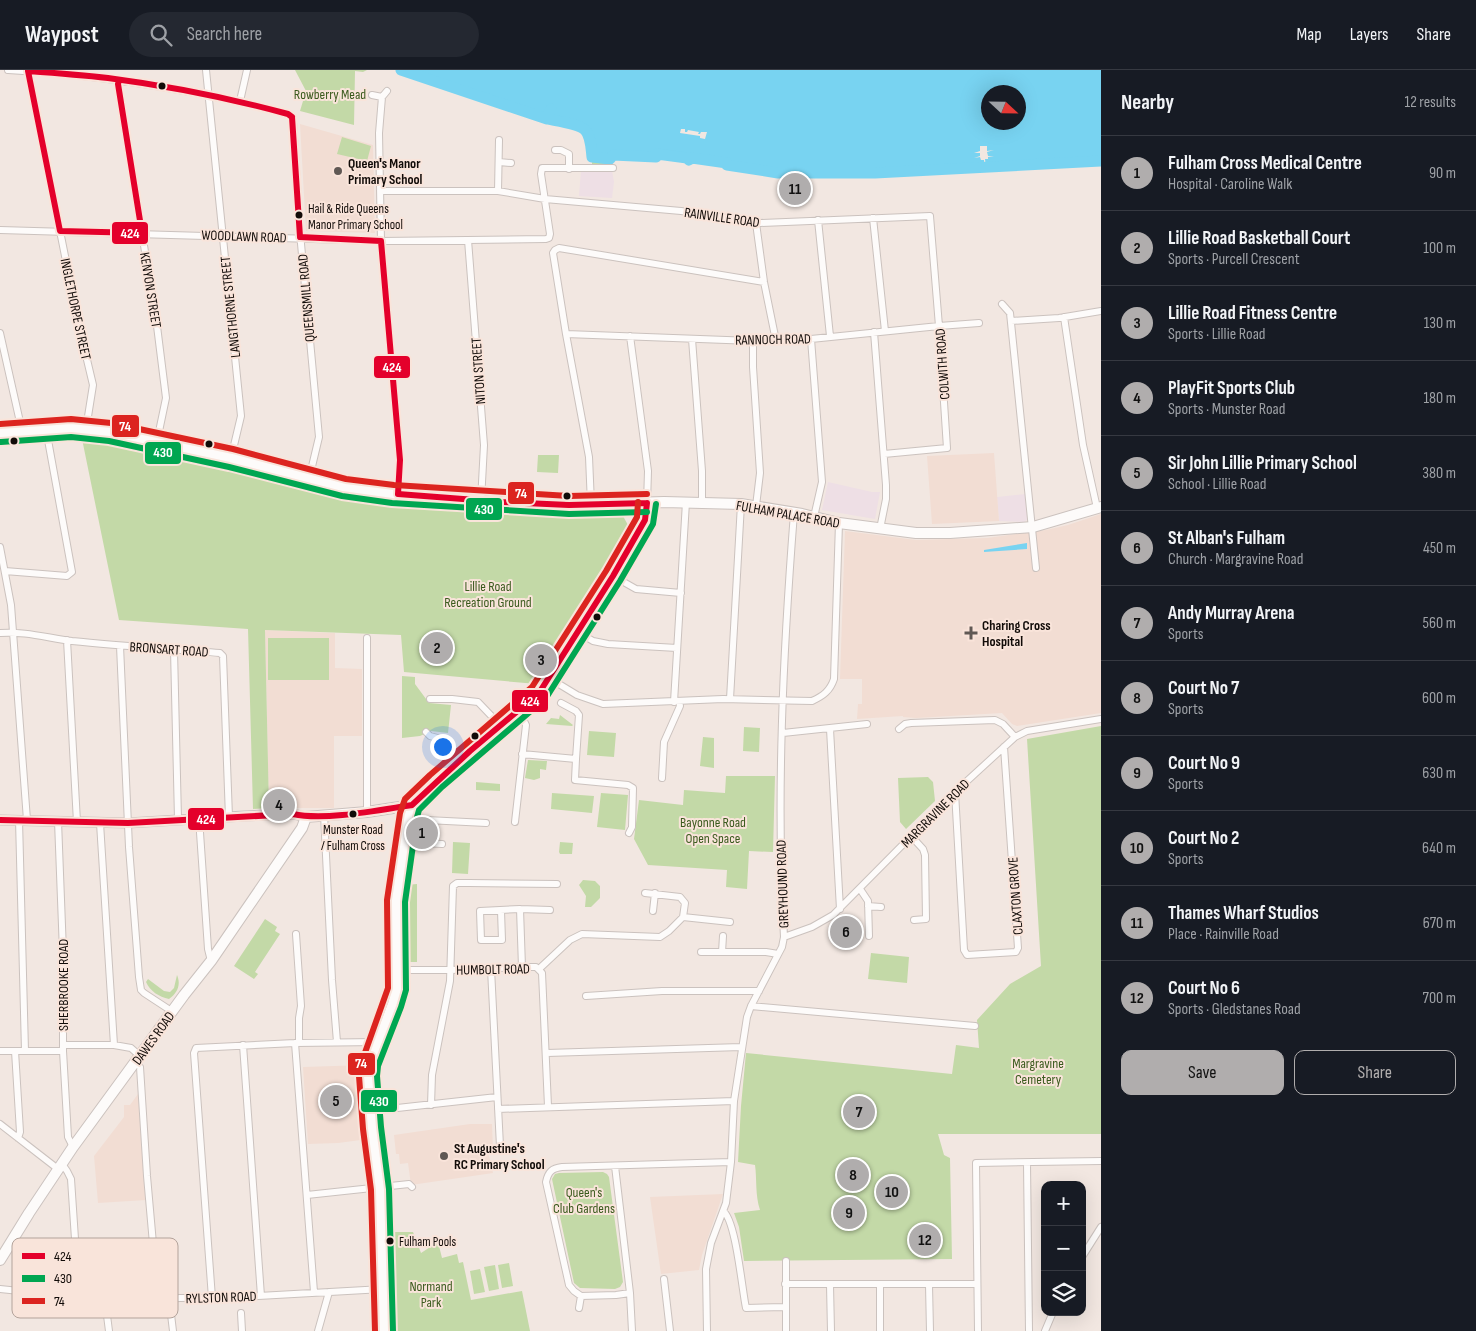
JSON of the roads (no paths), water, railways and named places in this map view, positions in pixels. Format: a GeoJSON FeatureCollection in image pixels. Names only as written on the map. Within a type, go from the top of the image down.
{"type":"FeatureCollection","features":[{"type":"Feature","properties":{"kind":"main road","name":"FULHAM PALACE ROAD"},"geometry":{"type":"LineString","coordinates":[[0,434],[22,431],[86,429],[110,432],[231,458],[344,488],[398,494],[481,501],[592,504],[686,502],[740,504],[880,529],[916,533],[1033,527],[1099,508]]}},
{"type":"Feature","properties":{"kind":"main road"},"geometry":{"type":"LineString","coordinates":[[384,1331],[380,1189],[370,1111],[368,1076],[397,989],[396,902],[407,819],[412,805],[460,759],[520,711],[539,693],[646,520],[647,503]]}},
{"type":"Feature","properties":{"kind":"main road"},"geometry":{"type":"LineString","coordinates":[[306,817],[324,814],[367,812],[412,805]]}},
{"type":"Feature","properties":{"kind":"main road","name":"DAWES ROAD"},"geometry":{"type":"LineString","coordinates":[[14,1238],[73,1147],[211,961],[302,828],[306,817]]}},
{"type":"Feature","properties":{"kind":"main road","name":"DAWES ROAD"},"geometry":{"type":"LineString","coordinates":[[0,1260],[12,1241]]}},
{"type":"Feature","properties":{"kind":"street"},"geometry":{"type":"LineString","coordinates":[[8,70],[79,73],[240,101],[247,70]]}},
{"type":"Feature","properties":{"kind":"street","name":"LANGTHORNE STREET"},"geometry":{"type":"LineString","coordinates":[[206,70],[241,416],[231,458]]}},
{"type":"Feature","properties":{"kind":"street","name":"INGLETHORPE STREET"},"geometry":{"type":"LineString","coordinates":[[28,71],[79,326],[93,385],[86,429]]}},
{"type":"Feature","properties":{"kind":"street","name":"KENYON STREET"},"geometry":{"type":"LineString","coordinates":[[119,80],[128,154],[157,326],[166,398],[157,441]]}},
{"type":"Feature","properties":{"kind":"street"},"geometry":{"type":"LineString","coordinates":[[387,91],[382,97],[379,139],[381,241],[400,460],[398,494]]}},
{"type":"Feature","properties":{"kind":"street"},"geometry":{"type":"LineString","coordinates":[[372,95],[382,97]]}},
{"type":"Feature","properties":{"kind":"street","name":"QUEENSMILL ROAD"},"geometry":{"type":"LineString","coordinates":[[240,101],[288,114],[292,117],[300,237],[319,437],[309,479]]}},
{"type":"Feature","properties":{"kind":"street"},"geometry":{"type":"LineString","coordinates":[[498,191],[499,140]]}},
{"type":"Feature","properties":{"kind":"street"},"geometry":{"type":"LineString","coordinates":[[555,150],[561,150],[569,154],[569,169]]}},
{"type":"Feature","properties":{"kind":"street"},"geometry":{"type":"LineString","coordinates":[[499,162],[511,163]]}},
{"type":"Feature","properties":{"kind":"street"},"geometry":{"type":"LineString","coordinates":[[545,199],[541,174],[542,168],[613,168]]}},
{"type":"Feature","properties":{"kind":"street","name":"RAINVILLE ROAD"},"geometry":{"type":"LineString","coordinates":[[381,191],[498,191],[545,199],[681,211],[756,223],[930,216]]}},
{"type":"Feature","properties":{"kind":"street","name":"WOODLAWN ROAD"},"geometry":{"type":"LineString","coordinates":[[0,230],[300,237],[381,241],[548,239],[550,234],[545,199]]}},
{"type":"Feature","properties":{"kind":"street","name":"COLWITH ROAD"},"geometry":{"type":"LineString","coordinates":[[884,454],[947,448],[930,216]]}},
{"type":"Feature","properties":{"kind":"street"},"geometry":{"type":"LineString","coordinates":[[874,218],[885,331]]}},
{"type":"Feature","properties":{"kind":"street"},"geometry":{"type":"LineString","coordinates":[[818,220],[830,336]]}},
{"type":"Feature","properties":{"kind":"street"},"geometry":{"type":"LineString","coordinates":[[756,223],[764,282],[776,341]]}},
{"type":"Feature","properties":{"kind":"street","name":"NITON STREET"},"geometry":{"type":"LineString","coordinates":[[468,240],[484,445],[481,501]]}},
{"type":"Feature","properties":{"kind":"street"},"geometry":{"type":"LineString","coordinates":[[592,504],[588,448],[566,334],[553,253],[555,250],[559,248],[764,282]]}},
{"type":"Feature","properties":{"kind":"street"},"geometry":{"type":"LineString","coordinates":[[1002,304],[1010,314],[1011,320],[1036,568]]}},
{"type":"Feature","properties":{"kind":"street"},"geometry":{"type":"LineString","coordinates":[[1011,320],[1064,317],[1101,311]]}},
{"type":"Feature","properties":{"kind":"street"},"geometry":{"type":"LineString","coordinates":[[1064,317],[1083,445],[1099,508]]}},
{"type":"Feature","properties":{"kind":"street","name":"RANNOCH ROAD"},"geometry":{"type":"LineString","coordinates":[[566,334],[776,341],[979,324]]}},
{"type":"Feature","properties":{"kind":"street"},"geometry":{"type":"LineString","coordinates":[[874,332],[886,499],[880,529]]}},
{"type":"Feature","properties":{"kind":"street"},"geometry":{"type":"LineString","coordinates":[[0,333],[22,431]]}},
{"type":"Feature","properties":{"kind":"street"},"geometry":{"type":"LineString","coordinates":[[630,336],[648,471],[647,503]]}},
{"type":"Feature","properties":{"kind":"street"},"geometry":{"type":"LineString","coordinates":[[692,339],[702,471],[702,503]]}},
{"type":"Feature","properties":{"kind":"street"},"geometry":{"type":"LineString","coordinates":[[811,339],[822,482],[814,517]]}},
{"type":"Feature","properties":{"kind":"street"},"geometry":{"type":"LineString","coordinates":[[753,341],[760,473],[756,506]]}},
{"type":"Feature","properties":{"kind":"street"},"geometry":{"type":"LineString","coordinates":[[5,571],[67,576],[72,572],[46,430]]}},
{"type":"Feature","properties":{"kind":"street"},"geometry":{"type":"LineString","coordinates":[[662,778],[664,742],[680,706],[677,702],[677,648],[686,502]]}},
{"type":"Feature","properties":{"kind":"street"},"geometry":{"type":"LineString","coordinates":[[730,699],[740,504]]}},
{"type":"Feature","properties":{"kind":"street","name":"GREYHOUND ROAD"},"geometry":{"type":"LineString","coordinates":[[706,1331],[706,1269],[712,1243],[726,1203],[731,1162],[734,1101],[741,1047],[750,1006],[778,954],[784,937],[780,775],[794,513]]}},
{"type":"Feature","properties":{"kind":"street"},"geometry":{"type":"LineString","coordinates":[[549,678],[576,695],[603,704],[730,699],[812,701],[826,693],[832,686],[834,679],[839,522]]}},
{"type":"Feature","properties":{"kind":"street"},"geometry":{"type":"LineString","coordinates":[[0,547],[14,632],[23,820],[25,1051]]}},
{"type":"Feature","properties":{"kind":"street"},"geometry":{"type":"LineString","coordinates":[[613,576],[636,589],[681,593]]}},
{"type":"Feature","properties":{"kind":"street","name":"BRONSART ROAD"},"geometry":{"type":"LineString","coordinates":[[0,633],[14,632],[120,646],[220,652],[223,656],[229,817]]}},
{"type":"Feature","properties":{"kind":"street"},"geometry":{"type":"LineString","coordinates":[[578,632],[593,641],[608,644],[677,648]]}},
{"type":"Feature","properties":{"kind":"street"},"geometry":{"type":"LineString","coordinates":[[367,638],[367,812]]}},
{"type":"Feature","properties":{"kind":"street"},"geometry":{"type":"LineString","coordinates":[[67,640],[77,822]]}},
{"type":"Feature","properties":{"kind":"street"},"geometry":{"type":"LineString","coordinates":[[120,646],[133,911],[140,986],[144,993],[173,1012]]}},
{"type":"Feature","properties":{"kind":"street"},"geometry":{"type":"LineString","coordinates":[[174,650],[178,819]]}},
{"type":"Feature","properties":{"kind":"street"},"geometry":{"type":"LineString","coordinates":[[430,699],[478,702],[501,726]]}},
{"type":"Feature","properties":{"kind":"street"},"geometry":{"type":"LineString","coordinates":[[560,704],[576,711],[579,715],[575,780],[628,785],[633,788],[632,827],[629,833]]}},
{"type":"Feature","properties":{"kind":"street"},"geometry":{"type":"LineString","coordinates":[[515,822],[526,725],[520,711]]}},
{"type":"Feature","properties":{"kind":"street","name":"MARGRAVINE ROAD"},"geometry":{"type":"LineString","coordinates":[[784,937],[823,922],[840,909],[955,792],[1015,737],[1027,731],[1101,719]]}},
{"type":"Feature","properties":{"kind":"street"},"geometry":{"type":"LineString","coordinates":[[899,729],[911,723],[995,720],[1003,724],[1015,737]]}},
{"type":"Feature","properties":{"kind":"street"},"geometry":{"type":"LineString","coordinates":[[782,733],[866,724]]}},
{"type":"Feature","properties":{"kind":"street"},"geometry":{"type":"LineString","coordinates":[[830,729],[840,909]]}},
{"type":"Feature","properties":{"kind":"street"},"geometry":{"type":"LineString","coordinates":[[426,732],[430,736],[441,739],[460,759]]}},
{"type":"Feature","properties":{"kind":"street","name":"CLAXTON GROVE"},"geometry":{"type":"LineString","coordinates":[[955,792],[964,950],[967,954],[1016,952],[1018,948],[1004,747]]}},
{"type":"Feature","properties":{"kind":"street"},"geometry":{"type":"LineString","coordinates":[[522,754],[576,758]]}},
{"type":"Feature","properties":{"kind":"street"},"geometry":{"type":"LineString","coordinates":[[0,820],[128,823],[292,814],[306,817]]}},
{"type":"Feature","properties":{"kind":"street"},"geometry":{"type":"LineString","coordinates":[[324,814],[337,1042]]}},
{"type":"Feature","properties":{"kind":"street"},"geometry":{"type":"LineString","coordinates":[[199,818],[208,949],[211,961]]}},
{"type":"Feature","properties":{"kind":"street"},"geometry":{"type":"LineString","coordinates":[[407,819],[486,823]]}},
{"type":"Feature","properties":{"kind":"street","name":"SHERBROOKE ROAD"},"geometry":{"type":"LineString","coordinates":[[58,822],[63,952],[63,1048],[68,1137],[73,1147]]}},
{"type":"Feature","properties":{"kind":"street"},"geometry":{"type":"LineString","coordinates":[[100,823],[114,1045]]}},
{"type":"Feature","properties":{"kind":"street"},"geometry":{"type":"LineString","coordinates":[[911,836],[923,849],[926,861],[926,919],[914,920]]}},
{"type":"Feature","properties":{"kind":"street"},"geometry":{"type":"LineString","coordinates":[[405,842],[442,844]]}},
{"type":"Feature","properties":{"kind":"street"},"geometry":{"type":"LineString","coordinates":[[431,1105],[432,1075],[451,970],[453,886],[458,883],[557,884]]}},
{"type":"Feature","properties":{"kind":"street"},"geometry":{"type":"LineString","coordinates":[[860,889],[866,898],[868,906],[869,936]]}},
{"type":"Feature","properties":{"kind":"street"},"geometry":{"type":"LineString","coordinates":[[539,970],[577,936],[584,934],[660,937],[669,932],[683,917],[685,903],[683,899],[676,896],[645,893]]}},
{"type":"Feature","properties":{"kind":"street"},"geometry":{"type":"LineString","coordinates":[[653,911],[655,893]]}},
{"type":"Feature","properties":{"kind":"street"},"geometry":{"type":"LineString","coordinates":[[868,906],[881,908]]}},
{"type":"Feature","properties":{"kind":"street"},"geometry":{"type":"LineString","coordinates":[[520,909],[522,966]]}},
{"type":"Feature","properties":{"kind":"street"},"geometry":{"type":"LineString","coordinates":[[501,911],[502,940],[480,940],[480,911],[550,910]]}},
{"type":"Feature","properties":{"kind":"street"},"geometry":{"type":"LineString","coordinates":[[683,917],[730,922]]}},
{"type":"Feature","properties":{"kind":"street"},"geometry":{"type":"LineString","coordinates":[[296,934],[301,1006],[297,1043],[314,1292]]}},
{"type":"Feature","properties":{"kind":"street"},"geometry":{"type":"LineString","coordinates":[[722,952],[723,936]]}},
{"type":"Feature","properties":{"kind":"street"},"geometry":{"type":"LineString","coordinates":[[700,952],[766,952],[778,954]]}},
{"type":"Feature","properties":{"kind":"street","name":"HUMBOLT ROAD"},"geometry":{"type":"LineString","coordinates":[[398,970],[536,967],[542,973],[548,1106]]}},
{"type":"Feature","properties":{"kind":"street"},"geometry":{"type":"LineString","coordinates":[[491,968],[500,1146]]}},
{"type":"Feature","properties":{"kind":"street"},"geometry":{"type":"LineString","coordinates":[[586,996],[662,991],[759,991]]}},
{"type":"Feature","properties":{"kind":"street"},"geometry":{"type":"LineString","coordinates":[[750,1006],[975,1026]]}},
{"type":"Feature","properties":{"kind":"street"},"geometry":{"type":"LineString","coordinates":[[212,1298],[194,1053],[196,1048],[297,1043],[378,1042]]}},
{"type":"Feature","properties":{"kind":"street"},"geometry":{"type":"LineString","coordinates":[[0,1051],[114,1045],[131,1048],[140,1066],[152,1238]]}},
{"type":"Feature","properties":{"kind":"street"},"geometry":{"type":"LineString","coordinates":[[243,1045],[261,1296]]}},
{"type":"Feature","properties":{"kind":"street"},"geometry":{"type":"LineString","coordinates":[[547,1053],[741,1047]]}},
{"type":"Feature","properties":{"kind":"street"},"geometry":{"type":"LineString","coordinates":[[15,1051],[20,1132],[18,1138]]}},
{"type":"Feature","properties":{"kind":"street"},"geometry":{"type":"LineString","coordinates":[[370,1111],[497,1097]]}},
{"type":"Feature","properties":{"kind":"street"},"geometry":{"type":"LineString","coordinates":[[498,1109],[734,1101]]}},
{"type":"Feature","properties":{"kind":"street"},"geometry":{"type":"LineString","coordinates":[[0,1124],[60,1167],[71,1179],[75,1238]]}},
{"type":"Feature","properties":{"kind":"street"},"geometry":{"type":"LineString","coordinates":[[978,1331],[976,1163],[1101,1161]]}},
{"type":"Feature","properties":{"kind":"street"},"geometry":{"type":"LineString","coordinates":[[630,1293],[581,1296],[569,1285],[546,1182],[547,1176],[552,1169],[557,1167],[731,1162]]}},
{"type":"Feature","properties":{"kind":"street"},"geometry":{"type":"LineString","coordinates":[[1027,1163],[1030,1331]]}},
{"type":"Feature","properties":{"kind":"street"},"geometry":{"type":"LineString","coordinates":[[615,1166],[630,1293],[632,1331]]}},
{"type":"Feature","properties":{"kind":"street"},"geometry":{"type":"LineString","coordinates":[[306,1195],[380,1189],[409,1184],[412,1187]]}},
{"type":"Feature","properties":{"kind":"street"},"geometry":{"type":"LineString","coordinates":[[723,1211],[727,1214],[733,1229],[746,1308],[785,1307]]}},
{"type":"Feature","properties":{"kind":"street"},"geometry":{"type":"LineString","coordinates":[[1086,1251],[1101,1227]]}},
{"type":"Feature","properties":{"kind":"street"},"geometry":{"type":"LineString","coordinates":[[786,1261],[786,1331]]}},
{"type":"Feature","properties":{"kind":"street"},"geometry":{"type":"LineString","coordinates":[[664,1279],[670,1331]]}},
{"type":"Feature","properties":{"kind":"street"},"geometry":{"type":"LineString","coordinates":[[786,1284],[977,1284]]}},
{"type":"Feature","properties":{"kind":"street"},"geometry":{"type":"LineString","coordinates":[[830,1285],[831,1331]]}},
{"type":"Feature","properties":{"kind":"street"},"geometry":{"type":"LineString","coordinates":[[880,1285],[880,1331]]}},
{"type":"Feature","properties":{"kind":"street"},"geometry":{"type":"LineString","coordinates":[[929,1285],[930,1331]]}},
{"type":"Feature","properties":{"kind":"street","name":"RYLSTON ROAD"},"geometry":{"type":"LineString","coordinates":[[178,1298],[261,1296],[382,1289]]}},
{"type":"Feature","properties":{"kind":"street"},"geometry":{"type":"LineString","coordinates":[[318,1331],[329,1292]]}},
{"type":"Feature","properties":{"kind":"street"},"geometry":{"type":"LineString","coordinates":[[580,1308],[581,1296]]}},
{"type":"Feature","properties":{"kind":"street"},"geometry":{"type":"LineString","coordinates":[[241,1313],[242,1331]]}},
{"type":"Feature","properties":{"kind":"street"},"geometry":{"type":"LineString","coordinates":[[1045,1331],[1051,1316]]}},
{"type":"Feature","properties":{"kind":"street"},"geometry":{"type":"LineString","coordinates":[[107,1318],[109,1331]]}},
{"type":"Feature","properties":{"kind":"street"},"geometry":{"type":"LineString","coordinates":[[171,1318],[173,1331]]}},
{"type":"Feature","properties":{"kind":"water"},"geometry":{"type":"Polygon","coordinates":[[[401,70],[1101,70],[1101,161],[875,173],[778,173],[727,165],[727,163],[692,158],[689,160],[657,154],[656,157],[613,155],[610,159],[592,157],[588,135],[580,128],[547,119],[401,70]]]}},
{"type":"Feature","properties":{"kind":"water"},"geometry":{"type":"Polygon","coordinates":[[[1027,543],[1027,549],[984,552],[984,550],[1027,543]]]}},
{"type":"Feature","properties":{"kind":"waterway"},"geometry":{"type":"LineString","coordinates":[[401,70],[547,119],[549,113]]}},
{"type":"Feature","properties":{"kind":"waterway"},"geometry":{"type":"LineString","coordinates":[[551,109],[547,119],[573,124],[582,128],[588,136],[592,157],[610,159],[613,155],[656,157],[657,154],[687,158],[689,160],[692,158],[727,163],[727,165],[778,173],[875,173],[1101,161]]}},
{"type":"Feature","properties":{"kind":"place","name":"Queen's Manor Primary School"},"geometry":{"type":"Point","coordinates":[338,171]}},
{"type":"Feature","properties":{"kind":"place","name":"Thames Wharf Studios"},"geometry":{"type":"Point","coordinates":[795,189]}},
{"type":"Feature","properties":{"kind":"place","name":"Hail & Ride Queens Manor Primary School"},"geometry":{"type":"Point","coordinates":[299,215]}},
{"type":"Feature","properties":{"kind":"place","name":"Charing Cross Hospital"},"geometry":{"type":"Point","coordinates":[971,633]}},
{"type":"Feature","properties":{"kind":"place","name":"Lillie Road Basketball Court"},"geometry":{"type":"Point","coordinates":[437,648]}},
{"type":"Feature","properties":{"kind":"place","name":"Lillie Road Fitness Centre"},"geometry":{"type":"Point","coordinates":[541,660]}},
{"type":"Feature","properties":{"kind":"place","name":"PlayFit Sports Club"},"geometry":{"type":"Point","coordinates":[279,805]}},
{"type":"Feature","properties":{"kind":"place","name":"Munster Road / Fulham Cross"},"geometry":{"type":"Point","coordinates":[353,814]}},
{"type":"Feature","properties":{"kind":"place","name":"Fulham Cross Medical Centre"},"geometry":{"type":"Point","coordinates":[422,833]}},
{"type":"Feature","properties":{"kind":"place","name":"St Alban's Fulham"},"geometry":{"type":"Point","coordinates":[846,932]}},
{"type":"Feature","properties":{"kind":"place","name":"Sir John Lillie Primary School"},"geometry":{"type":"Point","coordinates":[336,1101]}},
{"type":"Feature","properties":{"kind":"place","name":"Andy Murray Arena"},"geometry":{"type":"Point","coordinates":[859,1112]}},
{"type":"Feature","properties":{"kind":"place","name":"St Augustine's RC Primary School"},"geometry":{"type":"Point","coordinates":[444,1156]}},
{"type":"Feature","properties":{"kind":"place","name":"Court No 7"},"geometry":{"type":"Point","coordinates":[853,1175]}},
{"type":"Feature","properties":{"kind":"place","name":"Court No 2"},"geometry":{"type":"Point","coordinates":[892,1192]}},
{"type":"Feature","properties":{"kind":"place","name":"Court No 9"},"geometry":{"type":"Point","coordinates":[849,1213]}},
{"type":"Feature","properties":{"kind":"place","name":"Court No 6"},"geometry":{"type":"Point","coordinates":[925,1240]}},
{"type":"Feature","properties":{"kind":"place","name":"Fulham Pools"},"geometry":{"type":"Point","coordinates":[390,1241]}},
{"type":"Feature","properties":{"kind":"park label","name":"Rowberry Mead"},"geometry":{"type":"Point","coordinates":[330,94]}},
{"type":"Feature","properties":{"kind":"park label","name":"Lillie Road Recreation Ground"},"geometry":{"type":"Point","coordinates":[488,594]}},
{"type":"Feature","properties":{"kind":"park label","name":"Bayonne Road Open Space"},"geometry":{"type":"Point","coordinates":[713,830]}},
{"type":"Feature","properties":{"kind":"park label","name":"Margravine Cemetery"},"geometry":{"type":"Point","coordinates":[1038,1072]}},
{"type":"Feature","properties":{"kind":"park label","name":"Queen's Club Gardens"},"geometry":{"type":"Point","coordinates":[584,1200]}},
{"type":"Feature","properties":{"kind":"park label","name":"Normand Park"},"geometry":{"type":"Point","coordinates":[431,1294]}}]}
